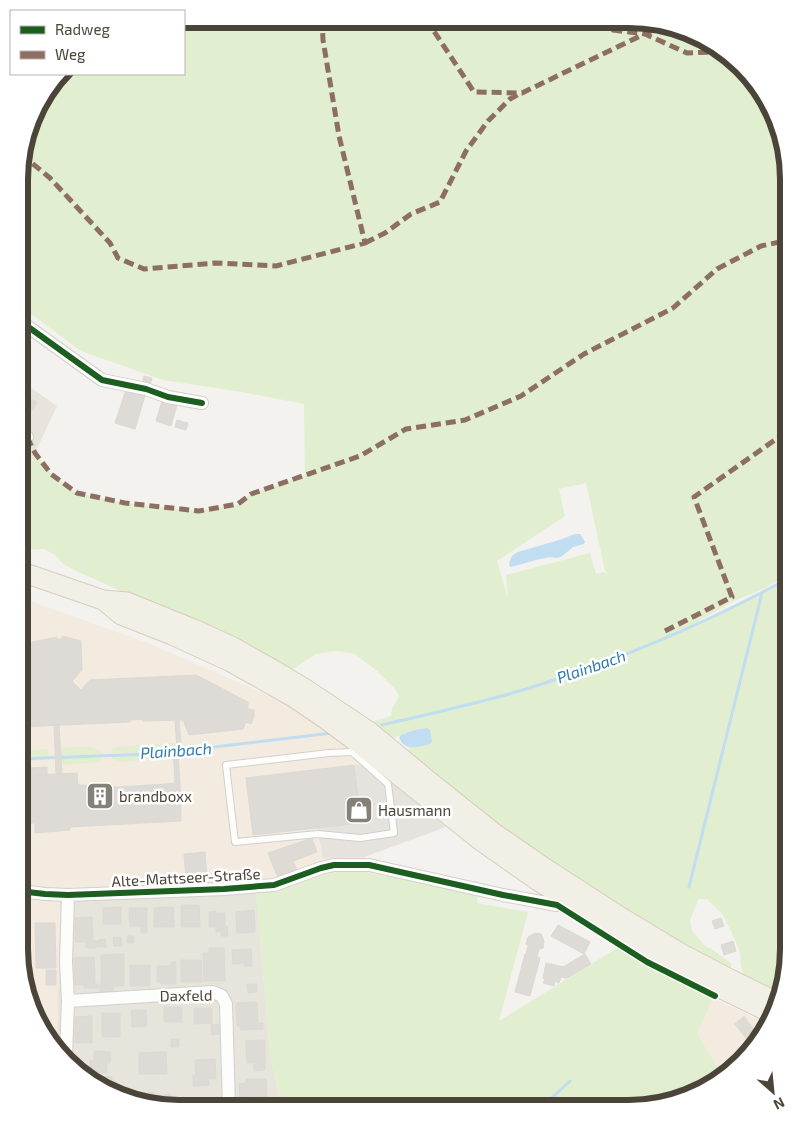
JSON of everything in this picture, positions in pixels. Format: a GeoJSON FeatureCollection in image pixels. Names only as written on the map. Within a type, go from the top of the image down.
{"type":"FeatureCollection","features":[{"type":"Feature","properties":{"kind":"main road"},"geometry":{"type":"LineString","coordinates":[[28,575],[103,600],[127,602],[169,618],[272,668],[370,732],[494,833],[545,868],[682,954],[772,999]]}},
{"type":"Feature","properties":{"kind":"main road"},"geometry":{"type":"LineString","coordinates":[[103,600],[121,615],[172,635],[231,662],[293,697],[363,747],[481,841],[538,881],[618,932],[683,970],[767,1011]]}},
{"type":"Feature","properties":{"kind":"street"},"geometry":{"type":"LineString","coordinates":[[28,328],[102,380],[146,389],[168,397],[202,403]]}},
{"type":"Feature","properties":{"kind":"street","name":"Alte-Mattseer-Straße"},"geometry":{"type":"LineString","coordinates":[[28,892],[68,895],[224,889],[274,885],[321,868],[369,865],[557,905]]}},
{"type":"Feature","properties":{"kind":"street"},"geometry":{"type":"LineString","coordinates":[[66,1049],[68,895]]}},
{"type":"Feature","properties":{"kind":"street","name":"Daxfeld"},"geometry":{"type":"LineString","coordinates":[[68,1001],[213,992],[222,996],[226,1004],[229,1100]]}},
{"type":"Feature","properties":{"kind":"lane"},"geometry":{"type":"LineString","coordinates":[[352,752],[388,784],[394,833],[360,838],[318,834],[235,842],[226,765],[352,752]]}},
{"type":"Feature","properties":{"kind":"lane"},"geometry":{"type":"LineString","coordinates":[[716,996],[724,1000]]}},
{"type":"Feature","properties":{"kind":"shaded area"},"geometry":{"type":"Polygon","coordinates":[[[28,386],[57,406],[35,453],[28,447],[28,386]]]}},
{"type":"Feature","properties":{"kind":"shaded area"},"geometry":{"type":"Polygon","coordinates":[[[28,600],[148,643],[272,697],[321,724],[446,827],[364,857],[360,871],[277,890],[256,893],[60,901],[57,1038],[43,1016],[35,997],[29,969],[28,600]]]}},
{"type":"Feature","properties":{"kind":"shaded area"},"geometry":{"type":"Polygon","coordinates":[[[368,764],[446,827],[364,857],[323,858],[317,828],[360,823],[354,765],[368,764]]]}},
{"type":"Feature","properties":{"kind":"shaded area"},"geometry":{"type":"Polygon","coordinates":[[[256,893],[270,1053],[280,1100],[178,1100],[158,1098],[120,1088],[86,1068],[57,1038],[60,901],[256,893]]]}},
{"type":"Feature","properties":{"kind":"shaded area"},"geometry":{"type":"Polygon","coordinates":[[[713,998],[762,1021],[743,1048],[719,1070],[697,1034],[713,998]]]}},
{"type":"Feature","properties":{"kind":"green space"},"geometry":{"type":"Polygon","coordinates":[[[185,28],[650,29],[669,33],[697,43],[729,65],[755,94],[765,111],[773,130],[779,158],[780,580],[734,601],[674,635],[780,584],[780,959],[774,992],[745,979],[741,966],[740,952],[732,933],[722,914],[707,899],[699,899],[690,920],[692,931],[705,946],[732,964],[729,970],[717,965],[544,860],[408,755],[409,748],[430,744],[427,728],[393,738],[386,735],[371,722],[391,716],[392,709],[399,696],[394,688],[377,671],[355,654],[336,651],[316,654],[290,671],[162,608],[74,570],[44,549],[33,550],[28,548],[28,447],[35,453],[51,474],[77,493],[125,503],[199,511],[238,504],[251,494],[305,475],[304,404],[163,380],[81,351],[28,312],[28,178],[30,149],[35,130],[48,103],[69,75],[185,75],[185,28]],[[586,483],[559,489],[565,516],[497,561],[508,598],[506,575],[590,553],[596,574],[604,572],[609,576],[605,571],[586,483]]]}},
{"type":"Feature","properties":{"kind":"green space"},"geometry":{"type":"Polygon","coordinates":[[[173,743],[177,745],[177,749],[173,751],[111,753],[113,748],[117,747],[173,743]]]}},
{"type":"Feature","properties":{"kind":"green space"},"geometry":{"type":"Polygon","coordinates":[[[87,747],[97,749],[102,754],[60,756],[60,748],[87,747]]]}},
{"type":"Feature","properties":{"kind":"green space"},"geometry":{"type":"Polygon","coordinates":[[[48,749],[49,758],[28,758],[28,751],[48,749]]]}},
{"type":"Feature","properties":{"kind":"green space"},"geometry":{"type":"Polygon","coordinates":[[[174,753],[174,758],[124,762],[115,761],[111,756],[174,753]]]}},
{"type":"Feature","properties":{"kind":"green space"},"geometry":{"type":"Polygon","coordinates":[[[102,757],[98,762],[61,765],[61,759],[102,757]]]}},
{"type":"Feature","properties":{"kind":"green space"},"geometry":{"type":"Polygon","coordinates":[[[360,871],[478,894],[477,903],[528,912],[499,1021],[619,947],[655,970],[713,998],[697,1034],[719,1070],[697,1084],[678,1092],[630,1100],[280,1100],[270,1053],[256,893],[292,886],[338,872],[360,871]]]}},
{"type":"Feature","properties":{"kind":"water"},"geometry":{"type":"Polygon","coordinates":[[[580,534],[585,542],[584,544],[573,547],[561,557],[550,557],[511,567],[509,565],[514,554],[518,552],[580,534]]]}},
{"type":"Feature","properties":{"kind":"water"},"geometry":{"type":"Polygon","coordinates":[[[427,728],[430,730],[432,742],[430,744],[409,747],[399,738],[401,735],[415,730],[427,728]]]}},
{"type":"Feature","properties":{"kind":"building"},"geometry":{"type":"Polygon","coordinates":[[[144,376],[152,378],[150,385],[142,383],[144,376]]]}},
{"type":"Feature","properties":{"kind":"building"},"geometry":{"type":"Polygon","coordinates":[[[127,387],[146,392],[135,429],[115,423],[127,387]]]}},
{"type":"Feature","properties":{"kind":"building"},"geometry":{"type":"Polygon","coordinates":[[[28,397],[37,403],[28,415],[28,397]]]}},
{"type":"Feature","properties":{"kind":"building"},"geometry":{"type":"Polygon","coordinates":[[[162,401],[177,405],[171,426],[156,421],[162,401]]]}},
{"type":"Feature","properties":{"kind":"building"},"geometry":{"type":"Polygon","coordinates":[[[177,420],[188,423],[186,430],[175,427],[177,420]]]}},
{"type":"Feature","properties":{"kind":"building"},"geometry":{"type":"Polygon","coordinates":[[[62,636],[81,641],[82,670],[72,681],[81,690],[90,680],[196,675],[248,702],[248,709],[254,710],[251,724],[246,722],[243,729],[189,735],[183,720],[143,721],[143,719],[130,720],[130,722],[28,727],[28,643],[57,637],[57,639],[62,639],[62,636]]]}},
{"type":"Feature","properties":{"kind":"building"},"geometry":{"type":"Polygon","coordinates":[[[175,720],[179,720],[182,756],[178,756],[180,783],[175,783],[173,749],[177,749],[175,720]]]}},
{"type":"Feature","properties":{"kind":"building"},"geometry":{"type":"Polygon","coordinates":[[[54,725],[59,725],[62,774],[56,774],[54,725]]]}},
{"type":"Feature","properties":{"kind":"building"},"geometry":{"type":"Polygon","coordinates":[[[354,765],[361,823],[253,835],[246,778],[354,765]]]}},
{"type":"Feature","properties":{"kind":"building"},"geometry":{"type":"Polygon","coordinates":[[[47,767],[47,774],[28,777],[28,768],[47,767]]]}},
{"type":"Feature","properties":{"kind":"building","name":"brandboxx"},"geometry":{"type":"Polygon","coordinates":[[[77,773],[78,785],[86,785],[87,789],[180,783],[181,821],[70,827],[70,830],[35,833],[35,823],[28,823],[28,777],[77,773]]]}},
{"type":"Feature","properties":{"kind":"building"},"geometry":{"type":"Polygon","coordinates":[[[312,838],[317,852],[293,861],[297,870],[278,878],[268,853],[312,838]]]}},
{"type":"Feature","properties":{"kind":"building"},"geometry":{"type":"Polygon","coordinates":[[[205,852],[207,879],[186,880],[184,854],[205,852]]]}},
{"type":"Feature","properties":{"kind":"building"},"geometry":{"type":"Polygon","coordinates":[[[181,905],[199,905],[200,927],[181,927],[181,905]]]}},
{"type":"Feature","properties":{"kind":"building"},"geometry":{"type":"Polygon","coordinates":[[[121,907],[121,924],[103,924],[103,908],[121,907]]]}},
{"type":"Feature","properties":{"kind":"building"},"geometry":{"type":"Polygon","coordinates":[[[173,907],[174,927],[154,927],[154,908],[173,907]]]}},
{"type":"Feature","properties":{"kind":"building"},"geometry":{"type":"Polygon","coordinates":[[[129,908],[147,908],[147,933],[141,933],[141,926],[130,926],[129,908]]]}},
{"type":"Feature","properties":{"kind":"building"},"geometry":{"type":"Polygon","coordinates":[[[254,910],[255,932],[237,933],[236,912],[254,910]]]}},
{"type":"Feature","properties":{"kind":"building"},"geometry":{"type":"Polygon","coordinates":[[[216,911],[216,913],[225,913],[225,926],[227,926],[228,936],[221,936],[221,931],[216,932],[216,927],[209,927],[209,912],[216,911]]]}},
{"type":"Feature","properties":{"kind":"building"},"geometry":{"type":"Polygon","coordinates":[[[92,917],[93,941],[97,941],[97,948],[86,948],[86,942],[75,942],[75,918],[92,917]]]}},
{"type":"Feature","properties":{"kind":"building"},"geometry":{"type":"Polygon","coordinates":[[[721,918],[724,926],[715,929],[712,921],[721,918]]]}},
{"type":"Feature","properties":{"kind":"building"},"geometry":{"type":"Polygon","coordinates":[[[35,923],[55,923],[56,968],[36,968],[35,923]]]}},
{"type":"Feature","properties":{"kind":"building"},"geometry":{"type":"Polygon","coordinates":[[[558,925],[590,942],[584,954],[551,936],[558,925]]]}},
{"type":"Feature","properties":{"kind":"building"},"geometry":{"type":"Polygon","coordinates":[[[535,933],[541,934],[544,941],[543,948],[539,949],[537,957],[540,958],[530,996],[515,992],[528,946],[526,944],[528,937],[535,933]]]}},
{"type":"Feature","properties":{"kind":"building"},"geometry":{"type":"Polygon","coordinates":[[[127,936],[133,936],[134,943],[127,943],[127,936]]]}},
{"type":"Feature","properties":{"kind":"building"},"geometry":{"type":"Polygon","coordinates":[[[113,937],[121,937],[122,946],[114,946],[113,937]]]}},
{"type":"Feature","properties":{"kind":"building"},"geometry":{"type":"Polygon","coordinates":[[[105,939],[106,947],[98,947],[98,940],[105,939]]]}},
{"type":"Feature","properties":{"kind":"building"},"geometry":{"type":"Polygon","coordinates":[[[733,941],[736,951],[724,955],[721,945],[733,941]]]}},
{"type":"Feature","properties":{"kind":"building"},"geometry":{"type":"Polygon","coordinates":[[[209,948],[224,948],[225,981],[204,981],[203,953],[209,953],[209,948]]]}},
{"type":"Feature","properties":{"kind":"building"},"geometry":{"type":"Polygon","coordinates":[[[251,949],[252,966],[244,966],[244,963],[233,964],[232,950],[251,949]]]}},
{"type":"Feature","properties":{"kind":"building"},"geometry":{"type":"Polygon","coordinates":[[[124,954],[124,986],[113,986],[113,992],[100,992],[101,955],[124,954]]]}},
{"type":"Feature","properties":{"kind":"building"},"geometry":{"type":"Polygon","coordinates":[[[585,954],[591,964],[567,978],[561,977],[559,983],[555,981],[554,986],[543,983],[546,963],[563,967],[585,954]]]}},
{"type":"Feature","properties":{"kind":"building"},"geometry":{"type":"Polygon","coordinates":[[[94,957],[95,984],[98,984],[98,988],[84,988],[84,985],[75,985],[74,958],[94,957]]]}},
{"type":"Feature","properties":{"kind":"building"},"geometry":{"type":"Polygon","coordinates":[[[181,960],[201,960],[202,982],[181,982],[181,960]]]}},
{"type":"Feature","properties":{"kind":"building"},"geometry":{"type":"Polygon","coordinates":[[[171,962],[176,962],[176,984],[161,984],[161,982],[157,982],[157,966],[171,966],[171,962]]]}},
{"type":"Feature","properties":{"kind":"building"},"geometry":{"type":"Polygon","coordinates":[[[130,965],[150,965],[150,986],[130,986],[130,965]]]}},
{"type":"Feature","properties":{"kind":"building"},"geometry":{"type":"Polygon","coordinates":[[[46,970],[56,970],[56,985],[46,985],[46,970]]]}},
{"type":"Feature","properties":{"kind":"building"},"geometry":{"type":"Polygon","coordinates":[[[247,984],[257,984],[257,992],[248,993],[247,984]]]}},
{"type":"Feature","properties":{"kind":"building"},"geometry":{"type":"Polygon","coordinates":[[[257,1002],[258,1024],[263,1023],[263,1029],[240,1030],[240,1026],[237,1026],[236,1003],[257,1002]]]}},
{"type":"Feature","properties":{"kind":"building"},"geometry":{"type":"Polygon","coordinates":[[[164,1007],[182,1007],[182,1022],[164,1022],[164,1007]]]}},
{"type":"Feature","properties":{"kind":"building"},"geometry":{"type":"Polygon","coordinates":[[[194,1008],[212,1008],[212,1023],[194,1024],[194,1008]]]}},
{"type":"Feature","properties":{"kind":"building"},"geometry":{"type":"Polygon","coordinates":[[[146,1010],[147,1026],[132,1027],[131,1011],[146,1010]]]}},
{"type":"Feature","properties":{"kind":"building"},"geometry":{"type":"Polygon","coordinates":[[[102,1013],[120,1013],[120,1037],[102,1037],[102,1013]]]}},
{"type":"Feature","properties":{"kind":"building"},"geometry":{"type":"Polygon","coordinates":[[[92,1016],[92,1043],[75,1043],[75,1017],[92,1016]]]}},
{"type":"Feature","properties":{"kind":"building"},"geometry":{"type":"Polygon","coordinates":[[[744,1016],[756,1032],[748,1041],[735,1024],[744,1016]]]}},
{"type":"Feature","properties":{"kind":"building"},"geometry":{"type":"Polygon","coordinates":[[[219,1024],[220,1034],[212,1035],[211,1025],[219,1024]]]}},
{"type":"Feature","properties":{"kind":"building"},"geometry":{"type":"Polygon","coordinates":[[[171,1039],[179,1039],[179,1047],[171,1047],[171,1039]]]}},
{"type":"Feature","properties":{"kind":"building"},"geometry":{"type":"Polygon","coordinates":[[[265,1040],[265,1070],[254,1071],[254,1063],[247,1063],[246,1041],[265,1040]]]}},
{"type":"Feature","properties":{"kind":"building"},"geometry":{"type":"Polygon","coordinates":[[[94,1051],[111,1052],[110,1063],[107,1063],[107,1073],[90,1071],[90,1060],[94,1061],[94,1051]]]}},
{"type":"Feature","properties":{"kind":"building"},"geometry":{"type":"Polygon","coordinates":[[[166,1052],[167,1074],[139,1074],[139,1053],[166,1052]]]}},
{"type":"Feature","properties":{"kind":"building"},"geometry":{"type":"Polygon","coordinates":[[[215,1059],[216,1079],[208,1079],[209,1085],[193,1086],[193,1075],[196,1075],[195,1060],[215,1059]]]}},
{"type":"Feature","properties":{"kind":"building"},"geometry":{"type":"Polygon","coordinates":[[[99,1076],[112,1077],[112,1084],[99,1076]]]}},
{"type":"Feature","properties":{"kind":"building"},"geometry":{"type":"Polygon","coordinates":[[[246,1079],[266,1079],[267,1100],[256,1100],[256,1096],[240,1097],[239,1084],[246,1083],[246,1079]]]}},
{"type":"Feature","properties":{"kind":"building"},"geometry":{"type":"Polygon","coordinates":[[[153,1092],[154,1097],[170,1094],[171,1099],[158,1098],[141,1094],[153,1092]]]}},
{"type":"Feature","properties":{"kind":"waterway","name":"Plainbach"},"geometry":{"type":"LineString","coordinates":[[382,725],[507,694],[579,672],[671,636],[780,583]]}},
{"type":"Feature","properties":{"kind":"waterway"},"geometry":{"type":"LineString","coordinates":[[689,887],[762,593]]}},
{"type":"Feature","properties":{"kind":"waterway","name":"Plainbach"},"geometry":{"type":"LineString","coordinates":[[28,759],[149,754],[332,733]]}},
{"type":"Feature","properties":{"kind":"waterway"},"geometry":{"type":"LineString","coordinates":[[550,1100],[570,1081]]}},
{"type":"Feature","properties":{"kind":"marked path"},"geometry":{"type":"LineString","coordinates":[[29,161],[50,178],[110,243],[118,258],[144,269],[215,263],[276,266],[365,243],[339,136],[322,28]]}},
{"type":"Feature","properties":{"kind":"marked path"},"geometry":{"type":"LineString","coordinates":[[432,28],[474,92],[522,93],[653,30]]}},
{"type":"Feature","properties":{"kind":"marked path"},"geometry":{"type":"LineString","coordinates":[[611,28],[613,30],[645,34],[687,53],[712,52]]}},
{"type":"Feature","properties":{"kind":"marked path"},"geometry":{"type":"LineString","coordinates":[[365,243],[385,233],[411,214],[440,202],[466,151],[488,121],[510,99],[519,94]]}},
{"type":"Feature","properties":{"kind":"marked path"},"geometry":{"type":"LineString","coordinates":[[28,439],[35,453],[51,474],[77,493],[125,503],[199,511],[238,504],[251,494],[360,456],[406,429],[465,420],[521,396],[584,354],[673,308],[717,269],[761,246],[780,242]]}},
{"type":"Feature","properties":{"kind":"marked path"},"geometry":{"type":"LineString","coordinates":[[665,631],[732,597],[694,497],[780,436]]}},
{"type":"Feature","properties":{"kind":"cycle path"},"geometry":{"type":"LineString","coordinates":[[28,327],[102,380],[146,389],[168,397],[202,403]]}},
{"type":"Feature","properties":{"kind":"cycle path"},"geometry":{"type":"LineString","coordinates":[[28,892],[68,895],[224,889],[274,885],[334,865],[369,865],[557,905],[647,962],[715,996]]}},
{"type":"Feature","properties":{"kind":"place","name":"brandboxx"},"geometry":{"type":"Point","coordinates":[100,796]}},
{"type":"Feature","properties":{"kind":"place","name":"Hausmann"},"geometry":{"type":"Point","coordinates":[359,810]}}]}
